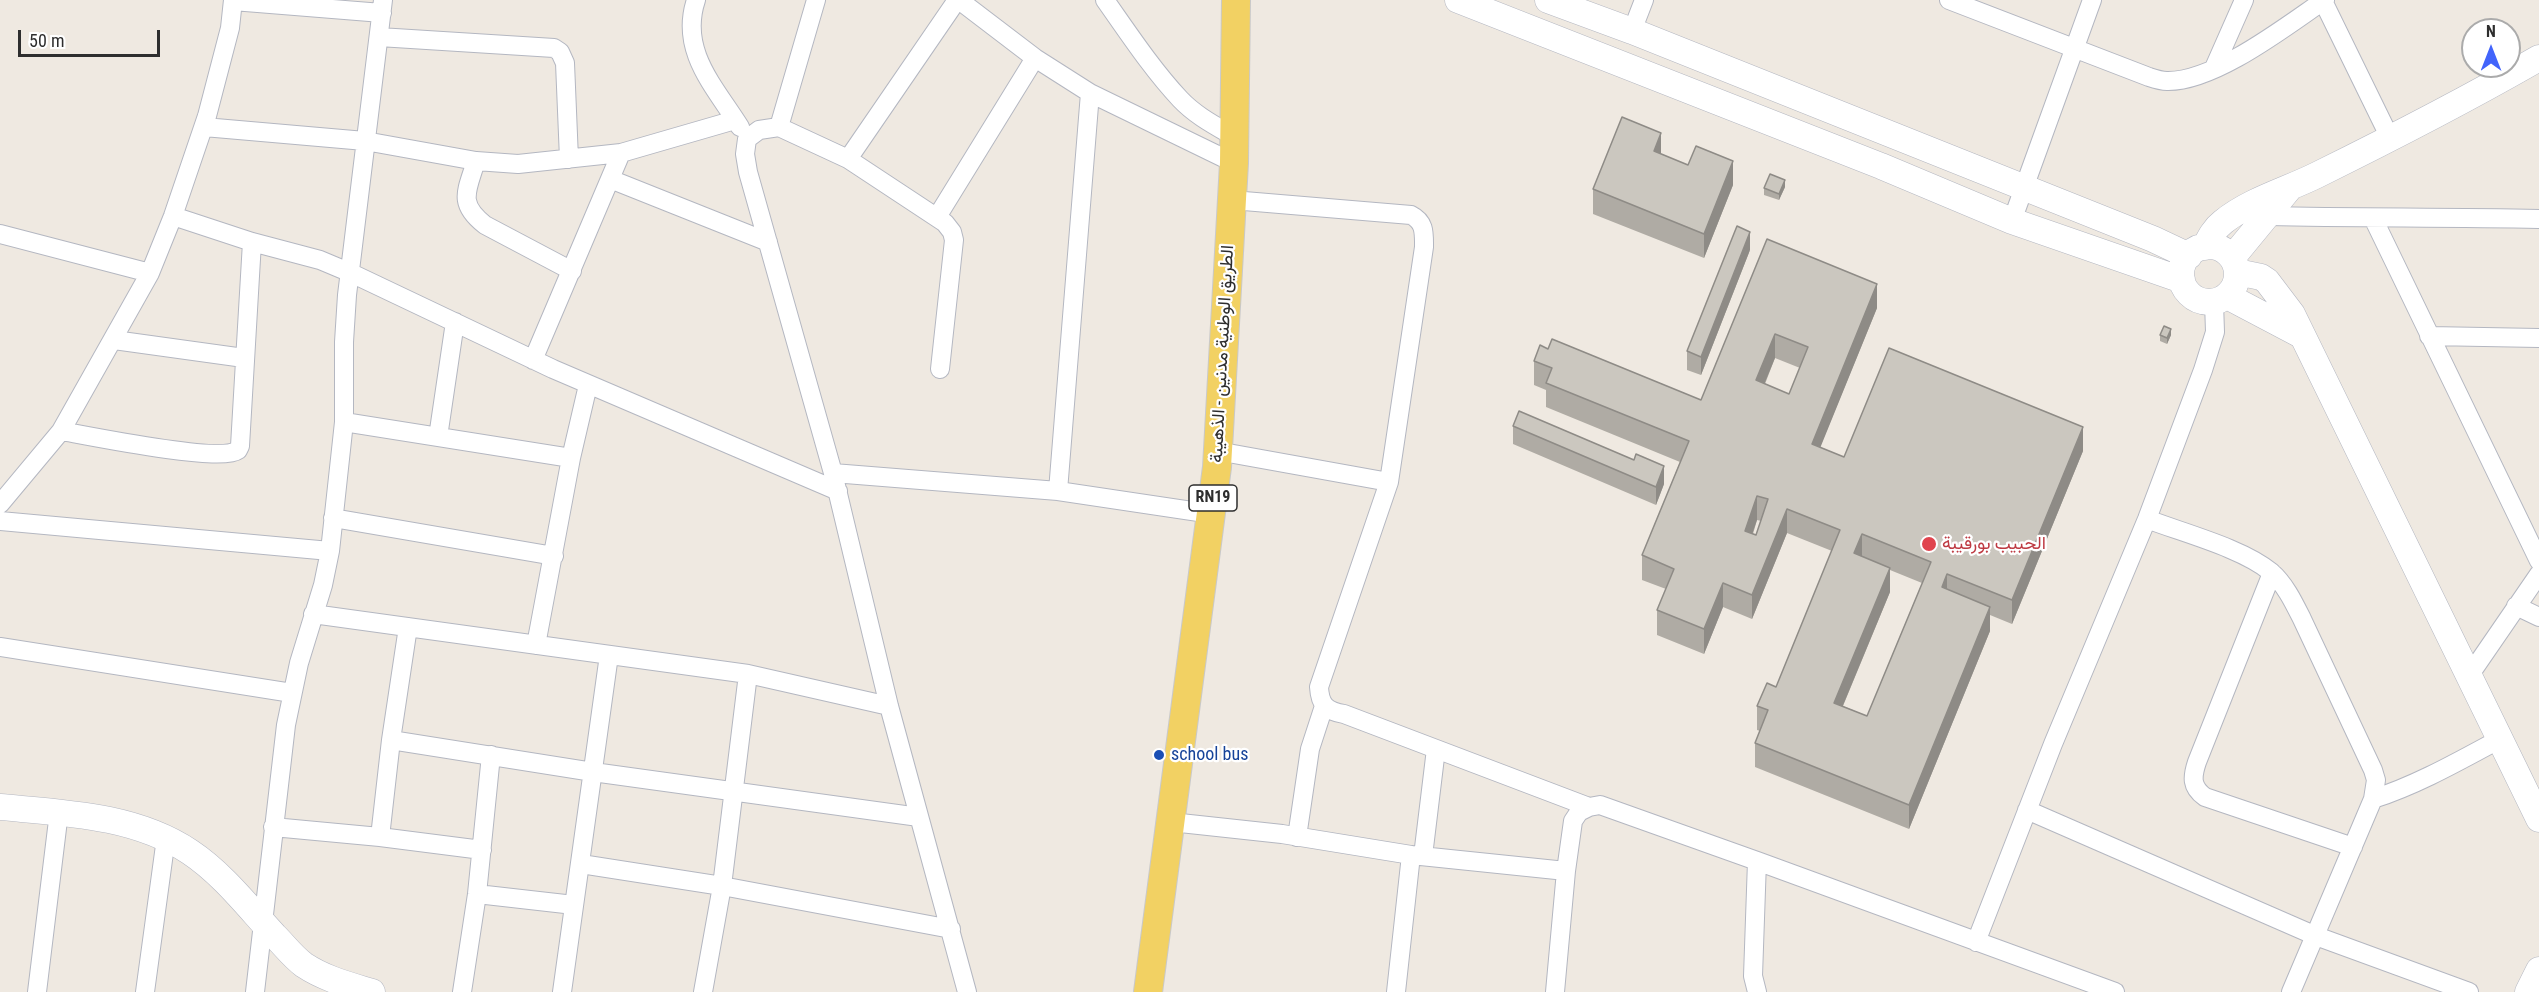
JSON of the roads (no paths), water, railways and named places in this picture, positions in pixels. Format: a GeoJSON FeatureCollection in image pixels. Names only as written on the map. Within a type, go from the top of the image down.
{"type":"FeatureCollection","features":[{"type":"Feature","properties":{"kind":"main road","name":"الطريق الوطنية مدنين - الذهيبة"},"geometry":{"type":"LineString","coordinates":[[1148,992],[1212,514],[1232,200],[1236,0]]}},
{"type":"Feature","properties":{"kind":"street"},"geometry":{"type":"LineString","coordinates":[[0,504],[61,431],[150,273],[204,127],[230,28],[233,0],[383,6],[365,141],[344,342],[344,422],[330,551],[323,585],[292,693],[286,725],[256,991]]}},
{"type":"Feature","properties":{"kind":"street"},"geometry":{"type":"LineString","coordinates":[[696,0],[691,30],[693,47],[701,66],[747,139],[745,154],[748,172],[836,482],[889,706],[967,992]]}},
{"type":"Feature","properties":{"kind":"street"},"geometry":{"type":"LineString","coordinates":[[779,128],[816,0]]}},
{"type":"Feature","properties":{"kind":"street"},"geometry":{"type":"LineString","coordinates":[[848,159],[958,0],[1035,58],[1090,93],[1234,149]]}},
{"type":"Feature","properties":{"kind":"street"},"geometry":{"type":"LineString","coordinates":[[1105,0],[1143,55],[1181,100],[1207,121],[1234,149]]}},
{"type":"Feature","properties":{"kind":"street"},"geometry":{"type":"LineString","coordinates":[[1458,0],[1881,166],[2012,221],[2182,280]]}},
{"type":"Feature","properties":{"kind":"street"},"geometry":{"type":"LineString","coordinates":[[1548,0],[1632,31],[2153,239],[2197,251],[2220,249],[2235,265],[2261,277],[2281,297]]}},
{"type":"Feature","properties":{"kind":"street"},"geometry":{"type":"LineString","coordinates":[[1632,31],[1644,0]]}},
{"type":"Feature","properties":{"kind":"street"},"geometry":{"type":"LineString","coordinates":[[1949,0],[2149,77],[2168,81],[2186,78],[2244,54],[2324,1],[2390,138]]}},
{"type":"Feature","properties":{"kind":"street"},"geometry":{"type":"LineString","coordinates":[[2012,221],[2073,47],[2092,0]]}},
{"type":"Feature","properties":{"kind":"street"},"geometry":{"type":"LineString","coordinates":[[2214,68],[2244,0]]}},
{"type":"Feature","properties":{"kind":"street"},"geometry":{"type":"LineString","coordinates":[[379,37],[554,48],[560,52],[565,63],[569,159]]}},
{"type":"Feature","properties":{"kind":"street"},"geometry":{"type":"LineString","coordinates":[[937,217],[1035,58]]}},
{"type":"Feature","properties":{"kind":"street"},"geometry":{"type":"LineString","coordinates":[[2301,335],[2220,299],[2195,298],[2184,287],[2182,267],[2224,221],[2271,195],[2289,189],[2482,91],[2539,58]]}},
{"type":"Feature","properties":{"kind":"street"},"geometry":{"type":"LineString","coordinates":[[1058,492],[1090,93]]}},
{"type":"Feature","properties":{"kind":"street"},"geometry":{"type":"LineString","coordinates":[[204,127],[365,141],[476,160],[518,164],[621,153],[735,120]]}},
{"type":"Feature","properties":{"kind":"street"},"geometry":{"type":"LineString","coordinates":[[747,139],[759,130],[779,128],[848,159],[937,217],[952,232],[954,240],[940,369]]}},
{"type":"Feature","properties":{"kind":"street"},"geometry":{"type":"LineString","coordinates":[[533,360],[621,153]]}},
{"type":"Feature","properties":{"kind":"street"},"geometry":{"type":"LineString","coordinates":[[476,160],[466,195],[467,208],[473,216],[484,225],[572,271]]}},
{"type":"Feature","properties":{"kind":"street"},"geometry":{"type":"LineString","coordinates":[[610,179],[768,242]]}},
{"type":"Feature","properties":{"kind":"street"},"geometry":{"type":"LineString","coordinates":[[1976,942],[2027,810],[2147,519],[2211,346],[2220,299],[2235,285],[2235,265],[2263,222],[2289,189]]}},
{"type":"Feature","properties":{"kind":"street"},"geometry":{"type":"LineString","coordinates":[[1232,200],[1411,215],[1422,224],[1424,247],[1389,482],[1319,687],[1320,699],[1324,706],[1329,711],[1344,714],[1589,807]]}},
{"type":"Feature","properties":{"kind":"street"},"geometry":{"type":"LineString","coordinates":[[173,216],[252,242],[320,260],[588,385],[836,482],[1058,492],[1212,514]]}},
{"type":"Feature","properties":{"kind":"street"},"geometry":{"type":"LineString","coordinates":[[2263,222],[2422,216],[2539,219]]}},
{"type":"Feature","properties":{"kind":"street"},"geometry":{"type":"LineString","coordinates":[[2373,218],[2428,336],[2539,561]]}},
{"type":"Feature","properties":{"kind":"street"},"geometry":{"type":"LineString","coordinates":[[2263,222],[2262,257],[2539,819]]}},
{"type":"Feature","properties":{"kind":"street"},"geometry":{"type":"LineString","coordinates":[[0,234],[150,273]]}},
{"type":"Feature","properties":{"kind":"street"},"geometry":{"type":"LineString","coordinates":[[61,431],[180,451],[233,454],[240,446],[252,242]]}},
{"type":"Feature","properties":{"kind":"street"},"geometry":{"type":"LineString","coordinates":[[438,437],[455,322]]}},
{"type":"Feature","properties":{"kind":"street"},"geometry":{"type":"LineString","coordinates":[[2428,336],[2539,338]]}},
{"type":"Feature","properties":{"kind":"street"},"geometry":{"type":"LineString","coordinates":[[114,340],[244,358]]}},
{"type":"Feature","properties":{"kind":"street"},"geometry":{"type":"LineString","coordinates":[[536,645],[571,458],[588,385]]}},
{"type":"Feature","properties":{"kind":"street"},"geometry":{"type":"LineString","coordinates":[[344,422],[571,458]]}},
{"type":"Feature","properties":{"kind":"street"},"geometry":{"type":"LineString","coordinates":[[1217,451],[1389,482]]}},
{"type":"Feature","properties":{"kind":"street"},"geometry":{"type":"LineString","coordinates":[[333,518],[554,556]]}},
{"type":"Feature","properties":{"kind":"street"},"geometry":{"type":"LineString","coordinates":[[2147,519],[2251,559],[2272,573],[2290,596],[2302,619],[2369,758],[2376,780],[2373,799],[2291,992]]}},
{"type":"Feature","properties":{"kind":"street"},"geometry":{"type":"LineString","coordinates":[[0,521],[330,551]]}},
{"type":"Feature","properties":{"kind":"street"},"geometry":{"type":"LineString","coordinates":[[2272,573],[2197,762],[2192,777],[2194,786],[2205,797],[2353,847]]}},
{"type":"Feature","properties":{"kind":"street"},"geometry":{"type":"LineString","coordinates":[[2469,676],[2539,574]]}},
{"type":"Feature","properties":{"kind":"street"},"geometry":{"type":"LineString","coordinates":[[2516,606],[2539,617]]}},
{"type":"Feature","properties":{"kind":"street"},"geometry":{"type":"LineString","coordinates":[[313,614],[748,674],[889,706]]}},
{"type":"Feature","properties":{"kind":"street"},"geometry":{"type":"LineString","coordinates":[[380,837],[390,740],[408,627]]}},
{"type":"Feature","properties":{"kind":"street"},"geometry":{"type":"LineString","coordinates":[[0,647],[292,693]]}},
{"type":"Feature","properties":{"kind":"street"},"geometry":{"type":"LineString","coordinates":[[562,992],[609,655]]}},
{"type":"Feature","properties":{"kind":"street"},"geometry":{"type":"LineString","coordinates":[[703,992],[722,886],[748,674]]}},
{"type":"Feature","properties":{"kind":"street"},"geometry":{"type":"LineString","coordinates":[[1297,837],[1310,749],[1324,706]]}},
{"type":"Feature","properties":{"kind":"street"},"geometry":{"type":"LineString","coordinates":[[2373,799],[2440,770],[2500,739]]}},
{"type":"Feature","properties":{"kind":"street"},"geometry":{"type":"LineString","coordinates":[[390,740],[593,772],[919,817]]}},
{"type":"Feature","properties":{"kind":"street"},"geometry":{"type":"LineString","coordinates":[[1396,992],[1436,749]]}},
{"type":"Feature","properties":{"kind":"street"},"geometry":{"type":"LineString","coordinates":[[462,992],[477,894],[491,755]]}},
{"type":"Feature","properties":{"kind":"street"},"geometry":{"type":"LineString","coordinates":[[1555,992],[1573,821],[1580,812],[1599,805],[1879,904],[2086,987],[2115,992]]}},
{"type":"Feature","properties":{"kind":"street"},"geometry":{"type":"LineString","coordinates":[[0,807],[59,812],[130,824],[166,838],[191,852],[213,870],[303,964],[330,978],[372,992]]}},
{"type":"Feature","properties":{"kind":"street"},"geometry":{"type":"LineString","coordinates":[[2027,810],[2316,936],[2469,992]]}},
{"type":"Feature","properties":{"kind":"street"},"geometry":{"type":"LineString","coordinates":[[37,992],[59,812]]}},
{"type":"Feature","properties":{"kind":"street"},"geometry":{"type":"LineString","coordinates":[[1171,822],[1297,837],[1417,856],[1566,871]]}},
{"type":"Feature","properties":{"kind":"street"},"geometry":{"type":"LineString","coordinates":[[273,827],[482,850]]}},
{"type":"Feature","properties":{"kind":"street"},"geometry":{"type":"LineString","coordinates":[[145,992],[166,838]]}},
{"type":"Feature","properties":{"kind":"street"},"geometry":{"type":"LineString","coordinates":[[1757,861],[1753,976],[1757,992]]}},
{"type":"Feature","properties":{"kind":"street"},"geometry":{"type":"LineString","coordinates":[[581,864],[722,886],[951,929]]}},
{"type":"Feature","properties":{"kind":"street"},"geometry":{"type":"LineString","coordinates":[[477,894],[574,905]]}},
{"type":"Feature","properties":{"kind":"street"},"geometry":{"type":"LineString","coordinates":[[2528,992],[2539,970]]}},
{"type":"Feature","properties":{"kind":"place","name":"الحبيب بورقيبة"},"geometry":{"type":"Point","coordinates":[1929,544]}},
{"type":"Feature","properties":{"kind":"place","name":"school bus"},"geometry":{"type":"Point","coordinates":[1159,755]}}]}
